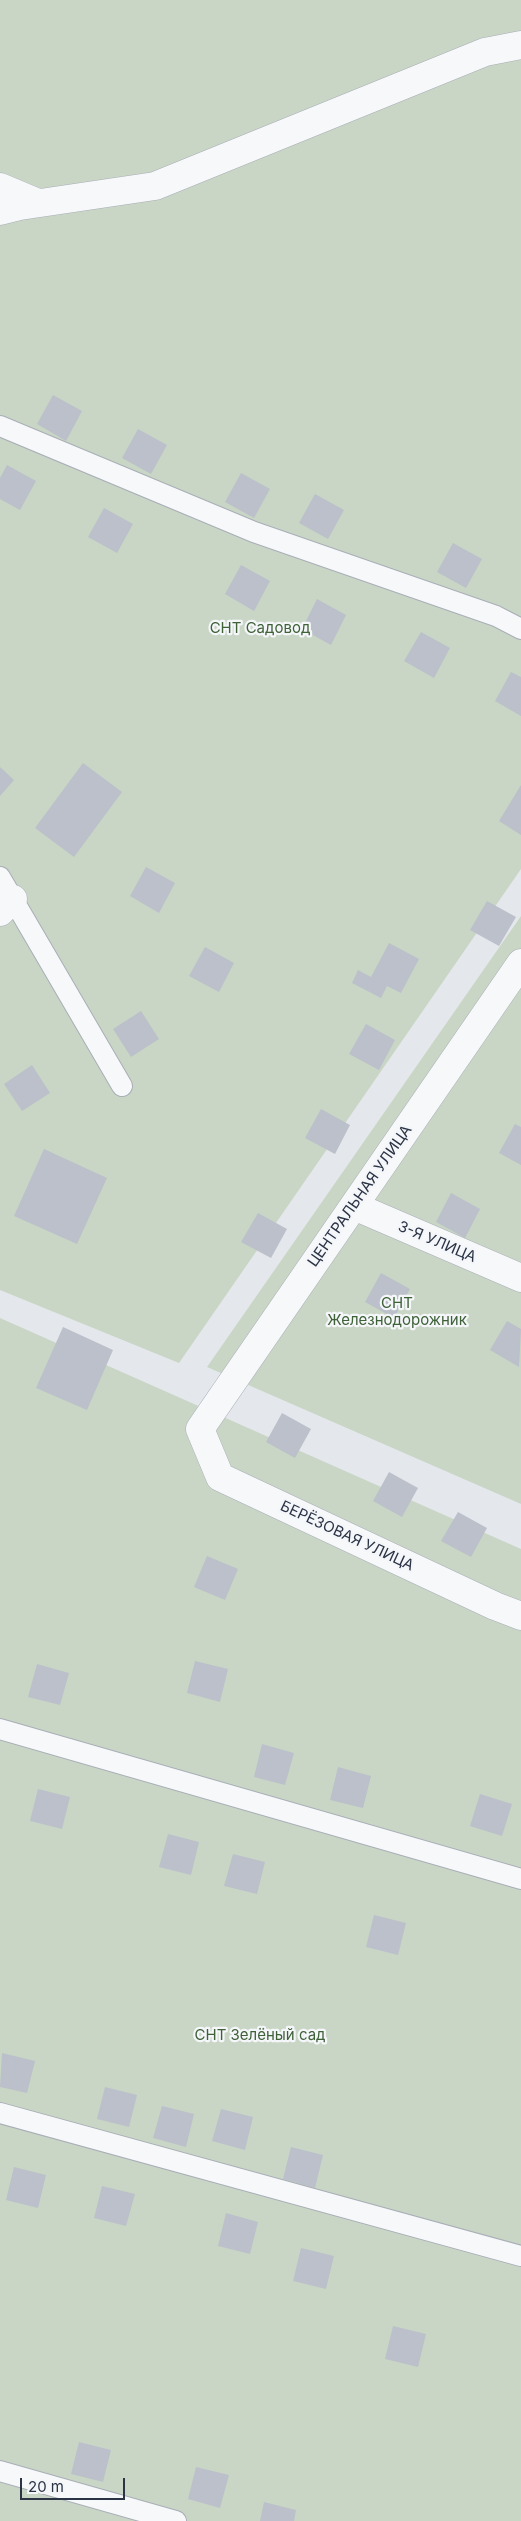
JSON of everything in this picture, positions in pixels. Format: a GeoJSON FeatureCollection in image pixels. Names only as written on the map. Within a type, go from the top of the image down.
{"type":"FeatureCollection","features":[{"type":"Feature","properties":{"kind":"street"},"geometry":{"type":"LineString","coordinates":[[0,211],[38,203],[154,186],[485,52],[521,45]]}},
{"type":"Feature","properties":{"kind":"street"},"geometry":{"type":"LineString","coordinates":[[0,187],[38,203]]}},
{"type":"Feature","properties":{"kind":"street","name":"ЦЕНТРАЛЬНАЯ УЛИЦА"},"geometry":{"type":"LineString","coordinates":[[200,1429],[520,966]]}},
{"type":"Feature","properties":{"kind":"street","name":"3-Я УЛИЦА"},"geometry":{"type":"LineString","coordinates":[[354,1206],[521,1278]]}},
{"type":"Feature","properties":{"kind":"street","name":"БЕРЁЗОВАЯ УЛИЦА"},"geometry":{"type":"LineString","coordinates":[[200,1429],[220,1476],[495,1606],[521,1616]]}},
{"type":"Feature","properties":{"kind":"lane"},"geometry":{"type":"LineString","coordinates":[[0,426],[254,532],[496,616],[521,628]]}},
{"type":"Feature","properties":{"kind":"lane"},"geometry":{"type":"LineString","coordinates":[[4,896],[122,1086]]}},
{"type":"Feature","properties":{"kind":"lane"},"geometry":{"type":"LineString","coordinates":[[0,1729],[521,1879]]}},
{"type":"Feature","properties":{"kind":"lane"},"geometry":{"type":"LineString","coordinates":[[0,2113],[521,2256]]}},
{"type":"Feature","properties":{"kind":"lane"},"geometry":{"type":"LineString","coordinates":[[0,2471],[176,2521]]}},
{"type":"Feature","properties":{"kind":"green space","name":"СНТ Садовод"},"geometry":{"type":"Polygon","coordinates":[[[0,0],[521,0],[521,869],[179,1363],[0,1290],[0,0]]]}},
{"type":"Feature","properties":{"kind":"green space","name":"СНТ Железнодорожник"},"geometry":{"type":"Polygon","coordinates":[[[521,916],[521,1504],[207,1367],[521,916]]]}},
{"type":"Feature","properties":{"kind":"green space","name":"СНТ Зелёный сад"},"geometry":{"type":"Polygon","coordinates":[[[0,1318],[521,1549],[521,2521],[0,2521],[0,1318]]]}},
{"type":"Feature","properties":{"kind":"building"},"geometry":{"type":"Polygon","coordinates":[[[53,395],[82,411],[66,441],[37,424],[53,395]]]}},
{"type":"Feature","properties":{"kind":"building"},"geometry":{"type":"Polygon","coordinates":[[[138,429],[167,445],[151,474],[122,458],[138,429]]]}},
{"type":"Feature","properties":{"kind":"building"},"geometry":{"type":"Polygon","coordinates":[[[7,465],[36,481],[20,510],[0,499],[0,478],[7,465]]]}},
{"type":"Feature","properties":{"kind":"building"},"geometry":{"type":"Polygon","coordinates":[[[241,473],[270,489],[254,518],[225,502],[241,473]]]}},
{"type":"Feature","properties":{"kind":"building"},"geometry":{"type":"Polygon","coordinates":[[[315,494],[344,510],[328,539],[299,523],[315,494]]]}},
{"type":"Feature","properties":{"kind":"building"},"geometry":{"type":"Polygon","coordinates":[[[104,508],[133,524],[117,553],[88,537],[104,508]]]}},
{"type":"Feature","properties":{"kind":"building"},"geometry":{"type":"Polygon","coordinates":[[[453,543],[482,559],[466,588],[437,572],[453,543]]]}},
{"type":"Feature","properties":{"kind":"building"},"geometry":{"type":"Polygon","coordinates":[[[241,565],[270,581],[254,611],[225,594],[241,565]]]}},
{"type":"Feature","properties":{"kind":"building"},"geometry":{"type":"Polygon","coordinates":[[[317,599],[346,615],[331,645],[302,629],[317,599]]]}},
{"type":"Feature","properties":{"kind":"building"},"geometry":{"type":"Polygon","coordinates":[[[421,632],[450,648],[434,678],[404,661],[421,632]]]}},
{"type":"Feature","properties":{"kind":"building"},"geometry":{"type":"Polygon","coordinates":[[[511,672],[521,677],[521,716],[495,701],[511,672]]]}},
{"type":"Feature","properties":{"kind":"building"},"geometry":{"type":"Polygon","coordinates":[[[83,763],[122,792],[74,857],[35,828],[83,763]]]}},
{"type":"Feature","properties":{"kind":"building"},"geometry":{"type":"Polygon","coordinates":[[[0,767],[14,780],[0,796],[0,767]]]}},
{"type":"Feature","properties":{"kind":"building"},"geometry":{"type":"Polygon","coordinates":[[[521,785],[521,835],[499,821],[521,785]]]}},
{"type":"Feature","properties":{"kind":"building"},"geometry":{"type":"Polygon","coordinates":[[[146,867],[175,883],[159,913],[130,896],[146,867]]]}},
{"type":"Feature","properties":{"kind":"building"},"geometry":{"type":"Polygon","coordinates":[[[487,901],[516,917],[499,946],[470,930],[487,901]]]}},
{"type":"Feature","properties":{"kind":"building"},"geometry":{"type":"Polygon","coordinates":[[[389,943],[419,959],[401,993],[387,986],[381,998],[352,983],[358,970],[371,977],[389,943]]]}},
{"type":"Feature","properties":{"kind":"building"},"geometry":{"type":"Polygon","coordinates":[[[205,947],[234,963],[219,992],[189,976],[205,947]]]}},
{"type":"Feature","properties":{"kind":"building"},"geometry":{"type":"Polygon","coordinates":[[[141,1011],[159,1039],[131,1057],[113,1029],[141,1011]]]}},
{"type":"Feature","properties":{"kind":"building"},"geometry":{"type":"Polygon","coordinates":[[[366,1024],[395,1040],[379,1070],[349,1054],[366,1024]]]}},
{"type":"Feature","properties":{"kind":"building"},"geometry":{"type":"Polygon","coordinates":[[[32,1065],[50,1093],[22,1111],[4,1084],[32,1065]]]}},
{"type":"Feature","properties":{"kind":"building"},"geometry":{"type":"Polygon","coordinates":[[[321,1109],[350,1125],[335,1154],[305,1138],[321,1109]]]}},
{"type":"Feature","properties":{"kind":"building"},"geometry":{"type":"Polygon","coordinates":[[[515,1124],[521,1127],[521,1165],[499,1153],[515,1124]]]}},
{"type":"Feature","properties":{"kind":"building"},"geometry":{"type":"Polygon","coordinates":[[[44,1149],[107,1178],[77,1244],[14,1216],[44,1149]]]}},
{"type":"Feature","properties":{"kind":"building"},"geometry":{"type":"Polygon","coordinates":[[[451,1193],[480,1209],[465,1238],[436,1222],[451,1193]]]}},
{"type":"Feature","properties":{"kind":"building"},"geometry":{"type":"Polygon","coordinates":[[[258,1213],[287,1229],[271,1258],[241,1242],[258,1213]]]}},
{"type":"Feature","properties":{"kind":"building"},"geometry":{"type":"Polygon","coordinates":[[[381,1273],[410,1289],[394,1318],[365,1302],[381,1273]]]}},
{"type":"Feature","properties":{"kind":"building"},"geometry":{"type":"Polygon","coordinates":[[[507,1321],[521,1329],[519,1367],[490,1350],[507,1321]]]}},
{"type":"Feature","properties":{"kind":"building"},"geometry":{"type":"Polygon","coordinates":[[[63,1327],[113,1350],[87,1410],[36,1388],[63,1327]]]}},
{"type":"Feature","properties":{"kind":"building"},"geometry":{"type":"Polygon","coordinates":[[[282,1413],[311,1429],[295,1458],[266,1442],[282,1413]]]}},
{"type":"Feature","properties":{"kind":"building"},"geometry":{"type":"Polygon","coordinates":[[[389,1472],[418,1488],[402,1517],[373,1501],[389,1472]]]}},
{"type":"Feature","properties":{"kind":"building"},"geometry":{"type":"Polygon","coordinates":[[[458,1512],[487,1528],[471,1557],[441,1541],[458,1512]]]}},
{"type":"Feature","properties":{"kind":"building"},"geometry":{"type":"Polygon","coordinates":[[[207,1556],[238,1569],[225,1600],[194,1587],[207,1556]]]}},
{"type":"Feature","properties":{"kind":"building"},"geometry":{"type":"Polygon","coordinates":[[[195,1661],[228,1669],[220,1702],[187,1693],[195,1661]]]}},
{"type":"Feature","properties":{"kind":"building"},"geometry":{"type":"Polygon","coordinates":[[[37,1664],[69,1673],[60,1705],[28,1697],[37,1664]]]}},
{"type":"Feature","properties":{"kind":"building"},"geometry":{"type":"Polygon","coordinates":[[[262,1744],[294,1753],[285,1785],[254,1777],[262,1744]]]}},
{"type":"Feature","properties":{"kind":"building"},"geometry":{"type":"Polygon","coordinates":[[[338,1767],[371,1776],[363,1808],[330,1800],[338,1767]]]}},
{"type":"Feature","properties":{"kind":"building"},"geometry":{"type":"Polygon","coordinates":[[[38,1789],[70,1797],[62,1829],[30,1821],[38,1789]]]}},
{"type":"Feature","properties":{"kind":"building"},"geometry":{"type":"Polygon","coordinates":[[[480,1794],[512,1804],[502,1836],[470,1826],[480,1794]]]}},
{"type":"Feature","properties":{"kind":"building"},"geometry":{"type":"Polygon","coordinates":[[[168,1834],[199,1842],[191,1875],[159,1867],[168,1834]]]}},
{"type":"Feature","properties":{"kind":"building"},"geometry":{"type":"Polygon","coordinates":[[[233,1854],[265,1862],[257,1894],[224,1886],[233,1854]]]}},
{"type":"Feature","properties":{"kind":"building"},"geometry":{"type":"Polygon","coordinates":[[[374,1915],[406,1923],[398,1955],[366,1947],[374,1915]]]}},
{"type":"Feature","properties":{"kind":"building"},"geometry":{"type":"Polygon","coordinates":[[[2,2053],[35,2061],[27,2093],[0,2087],[2,2053]]]}},
{"type":"Feature","properties":{"kind":"building"},"geometry":{"type":"Polygon","coordinates":[[[105,2087],[137,2095],[129,2127],[97,2119],[105,2087]]]}},
{"type":"Feature","properties":{"kind":"building"},"geometry":{"type":"Polygon","coordinates":[[[162,2106],[194,2114],[186,2147],[153,2138],[162,2106]]]}},
{"type":"Feature","properties":{"kind":"building"},"geometry":{"type":"Polygon","coordinates":[[[221,2109],[253,2117],[245,2150],[212,2141],[221,2109]]]}},
{"type":"Feature","properties":{"kind":"building"},"geometry":{"type":"Polygon","coordinates":[[[291,2147],[323,2155],[315,2188],[283,2179],[291,2147]]]}},
{"type":"Feature","properties":{"kind":"building"},"geometry":{"type":"Polygon","coordinates":[[[14,2167],[46,2175],[38,2208],[6,2200],[14,2167]]]}},
{"type":"Feature","properties":{"kind":"building"},"geometry":{"type":"Polygon","coordinates":[[[102,2186],[135,2194],[126,2226],[94,2218],[102,2186]]]}},
{"type":"Feature","properties":{"kind":"building"},"geometry":{"type":"Polygon","coordinates":[[[226,2213],[258,2222],[250,2254],[218,2246],[226,2213]]]}},
{"type":"Feature","properties":{"kind":"building"},"geometry":{"type":"Polygon","coordinates":[[[301,2248],[334,2256],[326,2289],[293,2281],[301,2248]]]}},
{"type":"Feature","properties":{"kind":"building"},"geometry":{"type":"Polygon","coordinates":[[[393,2326],[426,2334],[418,2367],[385,2359],[393,2326]]]}},
{"type":"Feature","properties":{"kind":"building"},"geometry":{"type":"Polygon","coordinates":[[[79,2442],[111,2450],[103,2482],[71,2474],[79,2442]]]}},
{"type":"Feature","properties":{"kind":"building"},"geometry":{"type":"Polygon","coordinates":[[[196,2467],[229,2475],[220,2508],[188,2499],[196,2467]]]}},
{"type":"Feature","properties":{"kind":"building"},"geometry":{"type":"Polygon","coordinates":[[[264,2502],[296,2510],[294,2521],[260,2521],[264,2502]]]}}]}
